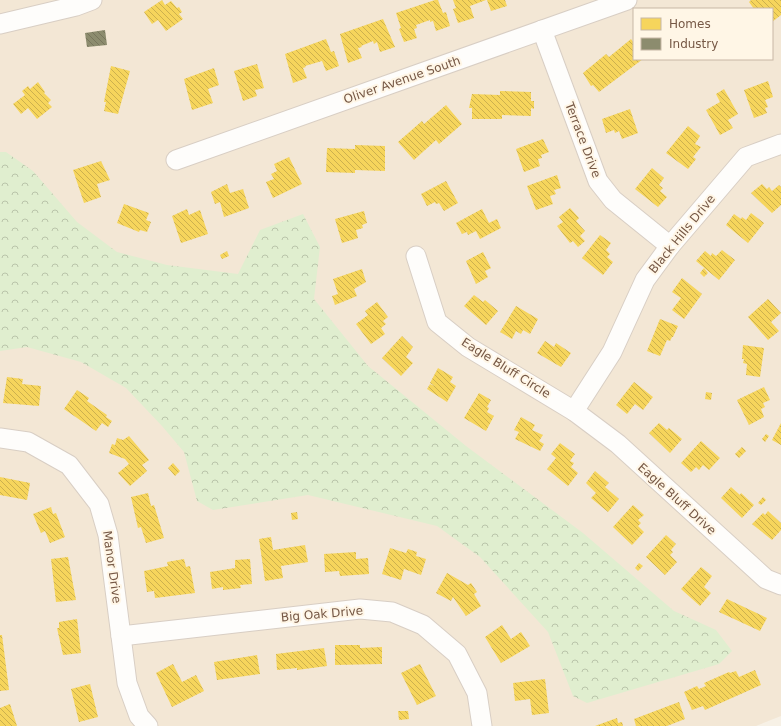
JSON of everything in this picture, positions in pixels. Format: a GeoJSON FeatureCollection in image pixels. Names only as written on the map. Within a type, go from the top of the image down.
{"type":"FeatureCollection","features":[{"type":"Feature","properties":{"kind":"street"},"geometry":{"type":"LineString","coordinates":[[0,24],[92,0]]}},
{"type":"Feature","properties":{"kind":"street","name":"Oliver Avenue South"},"geometry":{"type":"LineString","coordinates":[[176,160],[627,0]]}},
{"type":"Feature","properties":{"kind":"street","name":"Terrace Drive"},"geometry":{"type":"LineString","coordinates":[[542,30],[598,181],[613,200],[670,246]]}},
{"type":"Feature","properties":{"kind":"street","name":"Black Hills Drive"},"geometry":{"type":"LineString","coordinates":[[574,411],[612,352],[645,280],[670,246],[746,157],[781,144]]}},
{"type":"Feature","properties":{"kind":"street","name":"Eagle Bluff Circle"},"geometry":{"type":"LineString","coordinates":[[416,256],[437,322],[468,347],[574,411]]}},
{"type":"Feature","properties":{"kind":"street","name":"Eagle Bluff Drive"},"geometry":{"type":"LineString","coordinates":[[574,411],[618,444],[766,579],[781,585]]}},
{"type":"Feature","properties":{"kind":"street","name":"Manor Drive"},"geometry":{"type":"LineString","coordinates":[[0,438],[28,442],[68,465],[99,504],[108,535],[127,683],[140,716],[148,726]]}},
{"type":"Feature","properties":{"kind":"street","name":"Big Oak Drive"},"geometry":{"type":"LineString","coordinates":[[121,636],[360,609],[392,612],[423,625],[457,654],[477,693],[482,726]]}},
{"type":"Feature","properties":{"kind":"shaded area"},"geometry":{"type":"Polygon","coordinates":[[[0,0],[781,0],[781,716],[756,726],[0,726],[0,0]]]}},
{"type":"Feature","properties":{"kind":"green space"},"geometry":{"type":"Polygon","coordinates":[[[0,152],[6,152],[33,171],[77,222],[117,252],[167,265],[238,274],[260,230],[303,214],[320,247],[314,299],[368,366],[466,446],[583,533],[674,611],[716,630],[732,651],[719,664],[587,703],[573,696],[548,632],[480,557],[437,526],[308,495],[213,510],[197,501],[184,452],[126,388],[81,362],[27,347],[0,351],[0,152]]]}},
{"type":"Feature","properties":{"kind":"building: Homes"},"geometry":{"type":"Polygon","coordinates":[[[162,0],[165,5],[171,1],[177,8],[179,7],[182,12],[179,14],[183,19],[166,31],[158,20],[152,24],[144,12],[162,0]]]}},
{"type":"Feature","properties":{"kind":"building: Homes"},"geometry":{"type":"Polygon","coordinates":[[[438,0],[443,13],[446,12],[450,26],[436,31],[433,21],[430,22],[430,20],[416,25],[417,28],[414,29],[417,38],[404,42],[399,29],[401,28],[396,13],[438,0]]]}},
{"type":"Feature","properties":{"kind":"building: Homes"},"geometry":{"type":"Polygon","coordinates":[[[453,0],[486,0],[470,6],[474,18],[458,23],[453,9],[456,8],[453,0]]]}},
{"type":"Feature","properties":{"kind":"building: Homes"},"geometry":{"type":"Polygon","coordinates":[[[487,0],[505,0],[507,6],[491,11],[487,0]]]}},
{"type":"Feature","properties":{"kind":"building: Homes"},"geometry":{"type":"Polygon","coordinates":[[[751,0],[781,0],[781,15],[773,21],[773,8],[753,8],[749,2],[751,0]]]}},
{"type":"Feature","properties":{"kind":"building: Homes"},"geometry":{"type":"Polygon","coordinates":[[[383,19],[395,47],[380,52],[377,42],[374,44],[373,41],[358,48],[362,58],[348,63],[340,34],[383,19]]]}},
{"type":"Feature","properties":{"kind":"building: Homes"},"geometry":{"type":"Polygon","coordinates":[[[326,39],[331,52],[334,51],[339,66],[326,71],[322,61],[305,66],[306,67],[303,68],[307,78],[293,83],[285,54],[326,39]]]}},
{"type":"Feature","properties":{"kind":"building: Homes"},"geometry":{"type":"Polygon","coordinates":[[[631,39],[633,42],[633,60],[642,60],[599,92],[593,85],[591,86],[583,73],[606,54],[609,57],[631,39]]]}},
{"type":"Feature","properties":{"kind":"building: Homes"},"geometry":{"type":"Polygon","coordinates":[[[257,64],[264,88],[255,90],[257,96],[243,101],[234,71],[257,64]]]}},
{"type":"Feature","properties":{"kind":"building: Homes"},"geometry":{"type":"Polygon","coordinates":[[[111,66],[130,71],[118,114],[104,111],[106,102],[104,102],[111,66]]]}},
{"type":"Feature","properties":{"kind":"building: Homes"},"geometry":{"type":"Polygon","coordinates":[[[214,68],[219,85],[208,89],[213,103],[192,110],[184,79],[214,68]]]}},
{"type":"Feature","properties":{"kind":"building: Homes"},"geometry":{"type":"Polygon","coordinates":[[[768,81],[773,97],[765,100],[768,107],[765,108],[767,113],[754,118],[744,90],[768,81]]]}},
{"type":"Feature","properties":{"kind":"building: Homes"},"geometry":{"type":"Polygon","coordinates":[[[38,82],[45,92],[44,93],[51,100],[48,103],[52,107],[37,119],[28,108],[21,114],[13,104],[25,95],[22,91],[28,86],[30,89],[38,82]]]}},
{"type":"Feature","properties":{"kind":"building: Homes"},"geometry":{"type":"Polygon","coordinates":[[[724,89],[738,114],[728,120],[733,128],[720,135],[706,110],[720,102],[716,94],[724,89]]]}},
{"type":"Feature","properties":{"kind":"building: Homes"},"geometry":{"type":"Polygon","coordinates":[[[500,91],[531,92],[531,101],[534,101],[534,109],[531,108],[531,116],[502,115],[502,119],[472,119],[472,108],[469,108],[472,94],[500,95],[500,91]]]}},
{"type":"Feature","properties":{"kind":"building: Homes"},"geometry":{"type":"Polygon","coordinates":[[[446,105],[462,124],[439,144],[436,140],[414,160],[398,142],[422,121],[424,124],[446,105]]]}},
{"type":"Feature","properties":{"kind":"building: Homes"},"geometry":{"type":"Polygon","coordinates":[[[630,109],[638,133],[622,139],[619,131],[615,133],[614,130],[606,133],[602,119],[630,109]]]}},
{"type":"Feature","properties":{"kind":"building: Homes"},"geometry":{"type":"Polygon","coordinates":[[[688,126],[700,136],[695,144],[701,147],[693,157],[696,159],[688,169],[666,153],[688,126]]]}},
{"type":"Feature","properties":{"kind":"building: Homes"},"geometry":{"type":"Polygon","coordinates":[[[543,139],[549,152],[541,155],[542,158],[538,159],[540,166],[524,172],[516,149],[543,139]]]}},
{"type":"Feature","properties":{"kind":"building: Homes"},"geometry":{"type":"Polygon","coordinates":[[[355,145],[385,146],[385,171],[355,170],[355,173],[326,172],[327,148],[355,149],[355,145]]]}},
{"type":"Feature","properties":{"kind":"building: Homes"},"geometry":{"type":"Polygon","coordinates":[[[289,157],[302,184],[273,198],[266,182],[274,179],[271,174],[277,171],[274,164],[289,157]]]}},
{"type":"Feature","properties":{"kind":"building: Homes"},"geometry":{"type":"Polygon","coordinates":[[[101,161],[110,180],[97,184],[101,197],[84,203],[73,170],[101,161]]]}},
{"type":"Feature","properties":{"kind":"building: Homes"},"geometry":{"type":"Polygon","coordinates":[[[652,168],[664,178],[659,185],[663,188],[660,191],[667,197],[658,207],[635,189],[652,168]]]}},
{"type":"Feature","properties":{"kind":"building: Homes"},"geometry":{"type":"Polygon","coordinates":[[[557,175],[561,188],[554,190],[556,194],[550,196],[553,204],[536,210],[527,186],[557,175]]]}},
{"type":"Feature","properties":{"kind":"building: Homes"},"geometry":{"type":"Polygon","coordinates":[[[446,181],[458,203],[444,211],[439,203],[436,204],[435,202],[427,206],[421,194],[446,181]]]}},
{"type":"Feature","properties":{"kind":"building: Homes"},"geometry":{"type":"Polygon","coordinates":[[[227,184],[230,193],[243,189],[249,208],[224,217],[220,202],[215,204],[211,192],[227,184]]]}},
{"type":"Feature","properties":{"kind":"building: Homes"},"geometry":{"type":"Polygon","coordinates":[[[762,184],[767,189],[769,187],[772,191],[779,185],[781,187],[781,205],[772,213],[751,193],[762,184]]]}},
{"type":"Feature","properties":{"kind":"building: Homes"},"geometry":{"type":"Polygon","coordinates":[[[124,204],[149,213],[146,220],[151,222],[147,232],[140,230],[139,232],[117,223],[124,204]]]}},
{"type":"Feature","properties":{"kind":"building: Homes"},"geometry":{"type":"Polygon","coordinates":[[[570,208],[579,218],[576,221],[585,231],[580,236],[585,241],[578,247],[573,241],[570,243],[557,226],[563,222],[559,217],[570,208]]]}},
{"type":"Feature","properties":{"kind":"building: Homes"},"geometry":{"type":"Polygon","coordinates":[[[187,209],[189,215],[200,210],[208,234],[181,243],[172,216],[187,209]]]}},
{"type":"Feature","properties":{"kind":"building: Homes"},"geometry":{"type":"Polygon","coordinates":[[[482,209],[489,223],[497,219],[501,228],[480,239],[476,231],[468,235],[467,232],[462,234],[456,223],[482,209]]]}},
{"type":"Feature","properties":{"kind":"building: Homes"},"geometry":{"type":"Polygon","coordinates":[[[364,211],[367,223],[362,225],[363,228],[356,230],[358,238],[342,243],[335,219],[364,211]]]}},
{"type":"Feature","properties":{"kind":"building: Homes"},"geometry":{"type":"Polygon","coordinates":[[[751,213],[764,223],[748,243],[726,225],[734,214],[741,219],[742,217],[746,220],[751,213]]]}},
{"type":"Feature","properties":{"kind":"building: Homes"},"geometry":{"type":"Polygon","coordinates":[[[600,235],[611,243],[606,250],[610,254],[607,257],[613,262],[603,275],[582,258],[600,235]]]}},
{"type":"Feature","properties":{"kind":"building: Homes"},"geometry":{"type":"Polygon","coordinates":[[[722,250],[735,260],[719,280],[696,261],[705,251],[711,256],[712,253],[716,256],[722,250]]]}},
{"type":"Feature","properties":{"kind":"building: Homes"},"geometry":{"type":"Polygon","coordinates":[[[227,251],[229,256],[222,259],[220,255],[227,251]]]}},
{"type":"Feature","properties":{"kind":"building: Homes"},"geometry":{"type":"Polygon","coordinates":[[[483,252],[491,268],[485,271],[488,277],[476,284],[466,261],[483,252]]]}},
{"type":"Feature","properties":{"kind":"building: Homes"},"geometry":{"type":"Polygon","coordinates":[[[704,268],[708,273],[704,277],[700,273],[704,268]]]}},
{"type":"Feature","properties":{"kind":"building: Homes"},"geometry":{"type":"Polygon","coordinates":[[[362,269],[366,282],[354,289],[357,296],[335,305],[332,296],[338,294],[333,279],[362,269]]]}},
{"type":"Feature","properties":{"kind":"building: Homes"},"geometry":{"type":"Polygon","coordinates":[[[682,278],[702,294],[684,319],[672,310],[681,298],[672,292],[682,278]]]}},
{"type":"Feature","properties":{"kind":"building: Homes"},"geometry":{"type":"Polygon","coordinates":[[[474,295],[483,302],[485,300],[498,311],[486,325],[464,306],[474,295]]]}},
{"type":"Feature","properties":{"kind":"building: Homes"},"geometry":{"type":"Polygon","coordinates":[[[768,299],[781,313],[771,322],[779,331],[768,340],[748,317],[768,299]]]}},
{"type":"Feature","properties":{"kind":"building: Homes"},"geometry":{"type":"Polygon","coordinates":[[[377,302],[388,317],[383,321],[386,324],[381,328],[385,334],[371,344],[356,324],[368,315],[365,311],[377,302]]]}},
{"type":"Feature","properties":{"kind":"building: Homes"},"geometry":{"type":"Polygon","coordinates":[[[516,306],[538,319],[530,334],[523,330],[521,334],[516,331],[512,339],[500,332],[516,306]]]}},
{"type":"Feature","properties":{"kind":"building: Homes"},"geometry":{"type":"Polygon","coordinates":[[[660,319],[678,326],[670,341],[667,340],[660,356],[647,351],[660,319]]]}},
{"type":"Feature","properties":{"kind":"building: Homes"},"geometry":{"type":"Polygon","coordinates":[[[402,336],[413,347],[406,357],[413,363],[401,376],[382,358],[402,336]]]}},
{"type":"Feature","properties":{"kind":"building: Homes"},"geometry":{"type":"Polygon","coordinates":[[[545,341],[554,347],[556,343],[571,353],[561,367],[537,353],[545,341]]]}},
{"type":"Feature","properties":{"kind":"building: Homes"},"geometry":{"type":"Polygon","coordinates":[[[743,345],[764,348],[760,377],[746,375],[747,364],[743,363],[744,359],[742,359],[743,345]]]}},
{"type":"Feature","properties":{"kind":"building: Homes"},"geometry":{"type":"Polygon","coordinates":[[[438,368],[453,377],[450,382],[456,386],[447,402],[427,389],[430,384],[435,386],[430,383],[438,368]]]}},
{"type":"Feature","properties":{"kind":"building: Homes"},"geometry":{"type":"Polygon","coordinates":[[[7,377],[23,379],[22,384],[41,386],[39,406],[3,403],[7,377]]]}},
{"type":"Feature","properties":{"kind":"building: Homes"},"geometry":{"type":"Polygon","coordinates":[[[634,382],[653,397],[643,410],[635,404],[627,414],[616,405],[634,382]]]}},
{"type":"Feature","properties":{"kind":"building: Homes"},"geometry":{"type":"Polygon","coordinates":[[[764,387],[770,400],[763,403],[765,407],[761,409],[764,417],[749,425],[737,400],[764,387]]]}},
{"type":"Feature","properties":{"kind":"building: Homes"},"geometry":{"type":"Polygon","coordinates":[[[77,390],[89,398],[87,401],[107,415],[106,417],[112,421],[108,427],[102,423],[96,431],[64,409],[77,390]]]}},
{"type":"Feature","properties":{"kind":"building: Homes"},"geometry":{"type":"Polygon","coordinates":[[[706,392],[712,393],[711,400],[705,399],[706,392]]]}},
{"type":"Feature","properties":{"kind":"building: Homes"},"geometry":{"type":"Polygon","coordinates":[[[479,393],[491,400],[487,407],[489,408],[487,412],[494,416],[486,431],[464,418],[479,393]]]}},
{"type":"Feature","properties":{"kind":"building: Homes"},"geometry":{"type":"Polygon","coordinates":[[[521,417],[535,425],[532,430],[543,435],[539,441],[544,444],[540,451],[515,439],[519,432],[514,430],[521,417]]]}},
{"type":"Feature","properties":{"kind":"building: Homes"},"geometry":{"type":"Polygon","coordinates":[[[659,423],[667,430],[669,428],[682,439],[670,453],[649,433],[659,423]]]}},
{"type":"Feature","properties":{"kind":"building: Homes"},"geometry":{"type":"Polygon","coordinates":[[[781,423],[781,445],[772,440],[781,423]]]}},
{"type":"Feature","properties":{"kind":"building: Homes"},"geometry":{"type":"Polygon","coordinates":[[[766,434],[769,436],[765,442],[762,439],[766,434]]]}},
{"type":"Feature","properties":{"kind":"building: Homes"},"geometry":{"type":"Polygon","coordinates":[[[129,436],[149,460],[142,465],[147,471],[130,486],[118,473],[129,464],[125,459],[109,453],[112,444],[115,445],[117,438],[123,440],[129,436]]]}},
{"type":"Feature","properties":{"kind":"building: Homes"},"geometry":{"type":"Polygon","coordinates":[[[701,441],[720,458],[709,470],[703,465],[699,470],[696,467],[691,472],[681,463],[701,441]]]}},
{"type":"Feature","properties":{"kind":"building: Homes"},"geometry":{"type":"Polygon","coordinates":[[[560,443],[575,454],[570,461],[574,463],[571,467],[578,473],[568,486],[547,469],[556,458],[551,454],[560,443]]]}},
{"type":"Feature","properties":{"kind":"building: Homes"},"geometry":{"type":"Polygon","coordinates":[[[742,447],[746,451],[739,458],[735,454],[742,447]]]}},
{"type":"Feature","properties":{"kind":"building: Homes"},"geometry":{"type":"Polygon","coordinates":[[[173,463],[180,471],[175,476],[168,468],[173,463]]]}},
{"type":"Feature","properties":{"kind":"building: Homes"},"geometry":{"type":"Polygon","coordinates":[[[595,471],[609,483],[605,487],[619,499],[608,512],[591,498],[596,493],[586,483],[595,471]]]}},
{"type":"Feature","properties":{"kind":"building: Homes"},"geometry":{"type":"Polygon","coordinates":[[[0,477],[30,483],[27,500],[0,495],[0,477]]]}},
{"type":"Feature","properties":{"kind":"building: Homes"},"geometry":{"type":"Polygon","coordinates":[[[731,487],[740,495],[741,493],[754,505],[742,518],[721,498],[731,487]]]}},
{"type":"Feature","properties":{"kind":"building: Homes"},"geometry":{"type":"Polygon","coordinates":[[[148,493],[151,506],[154,505],[164,538],[146,543],[141,527],[138,528],[131,497],[148,493]]]}},
{"type":"Feature","properties":{"kind":"building: Homes"},"geometry":{"type":"Polygon","coordinates":[[[763,497],[766,500],[761,505],[758,503],[763,497]]]}},
{"type":"Feature","properties":{"kind":"building: Homes"},"geometry":{"type":"Polygon","coordinates":[[[633,505],[644,515],[638,520],[641,523],[638,526],[644,532],[632,545],[613,527],[633,505]]]}},
{"type":"Feature","properties":{"kind":"building: Homes"},"geometry":{"type":"Polygon","coordinates":[[[51,507],[53,514],[56,513],[65,537],[50,543],[45,531],[41,533],[33,514],[51,507]]]}},
{"type":"Feature","properties":{"kind":"building: Homes"},"geometry":{"type":"Polygon","coordinates":[[[768,511],[781,523],[781,530],[772,540],[752,524],[763,513],[765,515],[768,511]]]}},
{"type":"Feature","properties":{"kind":"building: Homes"},"geometry":{"type":"Polygon","coordinates":[[[297,512],[298,519],[292,520],[291,513],[297,512]]]}},
{"type":"Feature","properties":{"kind":"building: Homes"},"geometry":{"type":"Polygon","coordinates":[[[666,535],[676,544],[671,550],[673,552],[670,555],[677,562],[665,575],[646,557],[666,535]]]}},
{"type":"Feature","properties":{"kind":"building: Homes"},"geometry":{"type":"Polygon","coordinates":[[[271,537],[273,550],[305,545],[308,562],[281,566],[283,578],[265,581],[259,539],[271,537]]]}},
{"type":"Feature","properties":{"kind":"building: Homes"},"geometry":{"type":"Polygon","coordinates":[[[390,548],[406,553],[408,549],[417,552],[416,556],[426,559],[421,575],[404,569],[401,580],[382,574],[390,548]]]}},
{"type":"Feature","properties":{"kind":"building: Homes"},"geometry":{"type":"Polygon","coordinates":[[[356,552],[356,559],[368,558],[369,574],[340,576],[339,571],[325,572],[324,554],[356,552]]]}},
{"type":"Feature","properties":{"kind":"building: Homes"},"geometry":{"type":"Polygon","coordinates":[[[68,557],[76,600],[56,602],[51,559],[68,557]]]}},
{"type":"Feature","properties":{"kind":"building: Homes"},"geometry":{"type":"Polygon","coordinates":[[[184,559],[186,567],[190,566],[195,593],[155,598],[154,591],[147,592],[144,571],[168,566],[167,562],[184,559]]]}},
{"type":"Feature","properties":{"kind":"building: Homes"},"geometry":{"type":"Polygon","coordinates":[[[250,559],[252,584],[240,585],[241,588],[223,590],[223,587],[212,589],[210,572],[235,568],[235,560],[250,559]]]}},
{"type":"Feature","properties":{"kind":"building: Homes"},"geometry":{"type":"Polygon","coordinates":[[[639,563],[643,566],[638,571],[635,568],[639,563]]]}},
{"type":"Feature","properties":{"kind":"building: Homes"},"geometry":{"type":"Polygon","coordinates":[[[701,567],[712,576],[704,587],[711,593],[700,606],[681,589],[701,567]]]}},
{"type":"Feature","properties":{"kind":"building: Homes"},"geometry":{"type":"Polygon","coordinates":[[[447,573],[468,585],[471,583],[477,592],[474,594],[481,606],[466,616],[453,597],[451,601],[436,593],[447,573]]]}},
{"type":"Feature","properties":{"kind":"building: Homes"},"geometry":{"type":"Polygon","coordinates":[[[727,599],[767,618],[760,631],[719,612],[727,599]]]}},
{"type":"Feature","properties":{"kind":"building: Homes"},"geometry":{"type":"Polygon","coordinates":[[[77,619],[81,653],[63,655],[57,628],[59,628],[59,622],[77,619]]]}},
{"type":"Feature","properties":{"kind":"building: Homes"},"geometry":{"type":"Polygon","coordinates":[[[502,625],[511,639],[521,632],[530,646],[501,663],[485,637],[502,625]]]}},
{"type":"Feature","properties":{"kind":"building: Homes"},"geometry":{"type":"Polygon","coordinates":[[[0,635],[2,635],[9,690],[0,691],[0,635]]]}},
{"type":"Feature","properties":{"kind":"building: Homes"},"geometry":{"type":"Polygon","coordinates":[[[335,645],[360,645],[360,648],[382,647],[382,664],[335,665],[335,645]]]}},
{"type":"Feature","properties":{"kind":"building: Homes"},"geometry":{"type":"Polygon","coordinates":[[[324,648],[327,666],[297,670],[297,668],[277,670],[276,654],[324,648]]]}},
{"type":"Feature","properties":{"kind":"building: Homes"},"geometry":{"type":"Polygon","coordinates":[[[257,655],[260,674],[217,680],[214,662],[257,655]]]}},
{"type":"Feature","properties":{"kind":"building: Homes"},"geometry":{"type":"Polygon","coordinates":[[[173,664],[182,682],[196,675],[204,691],[172,707],[156,673],[173,664]]]}},
{"type":"Feature","properties":{"kind":"building: Homes"},"geometry":{"type":"Polygon","coordinates":[[[420,664],[436,696],[417,705],[401,673],[420,664]]]}},
{"type":"Feature","properties":{"kind":"building: Homes"},"geometry":{"type":"Polygon","coordinates":[[[755,670],[761,685],[705,710],[703,706],[692,710],[684,692],[697,686],[699,689],[706,686],[704,683],[729,672],[736,671],[739,677],[755,670]]]}},
{"type":"Feature","properties":{"kind":"building: Homes"},"geometry":{"type":"Polygon","coordinates":[[[545,679],[549,713],[532,715],[530,699],[515,701],[513,683],[545,679]]]}},
{"type":"Feature","properties":{"kind":"building: Homes"},"geometry":{"type":"Polygon","coordinates":[[[90,684],[98,717],[79,722],[71,689],[90,684]]]}},
{"type":"Feature","properties":{"kind":"building: Homes"},"geometry":{"type":"Polygon","coordinates":[[[679,702],[685,719],[667,726],[636,726],[634,719],[679,702]]]}},
{"type":"Feature","properties":{"kind":"building: Homes"},"geometry":{"type":"Polygon","coordinates":[[[10,704],[17,726],[0,726],[0,708],[10,704]]]}},
{"type":"Feature","properties":{"kind":"building: Homes"},"geometry":{"type":"Polygon","coordinates":[[[398,711],[408,711],[409,719],[399,720],[398,711]]]}},
{"type":"Feature","properties":{"kind":"building: Homes"},"geometry":{"type":"Polygon","coordinates":[[[617,718],[618,723],[622,722],[623,726],[595,726],[617,718]]]}},
{"type":"Feature","properties":{"kind":"building: Industry"},"geometry":{"type":"Polygon","coordinates":[[[105,30],[107,45],[87,47],[85,33],[105,30]]]}}]}
